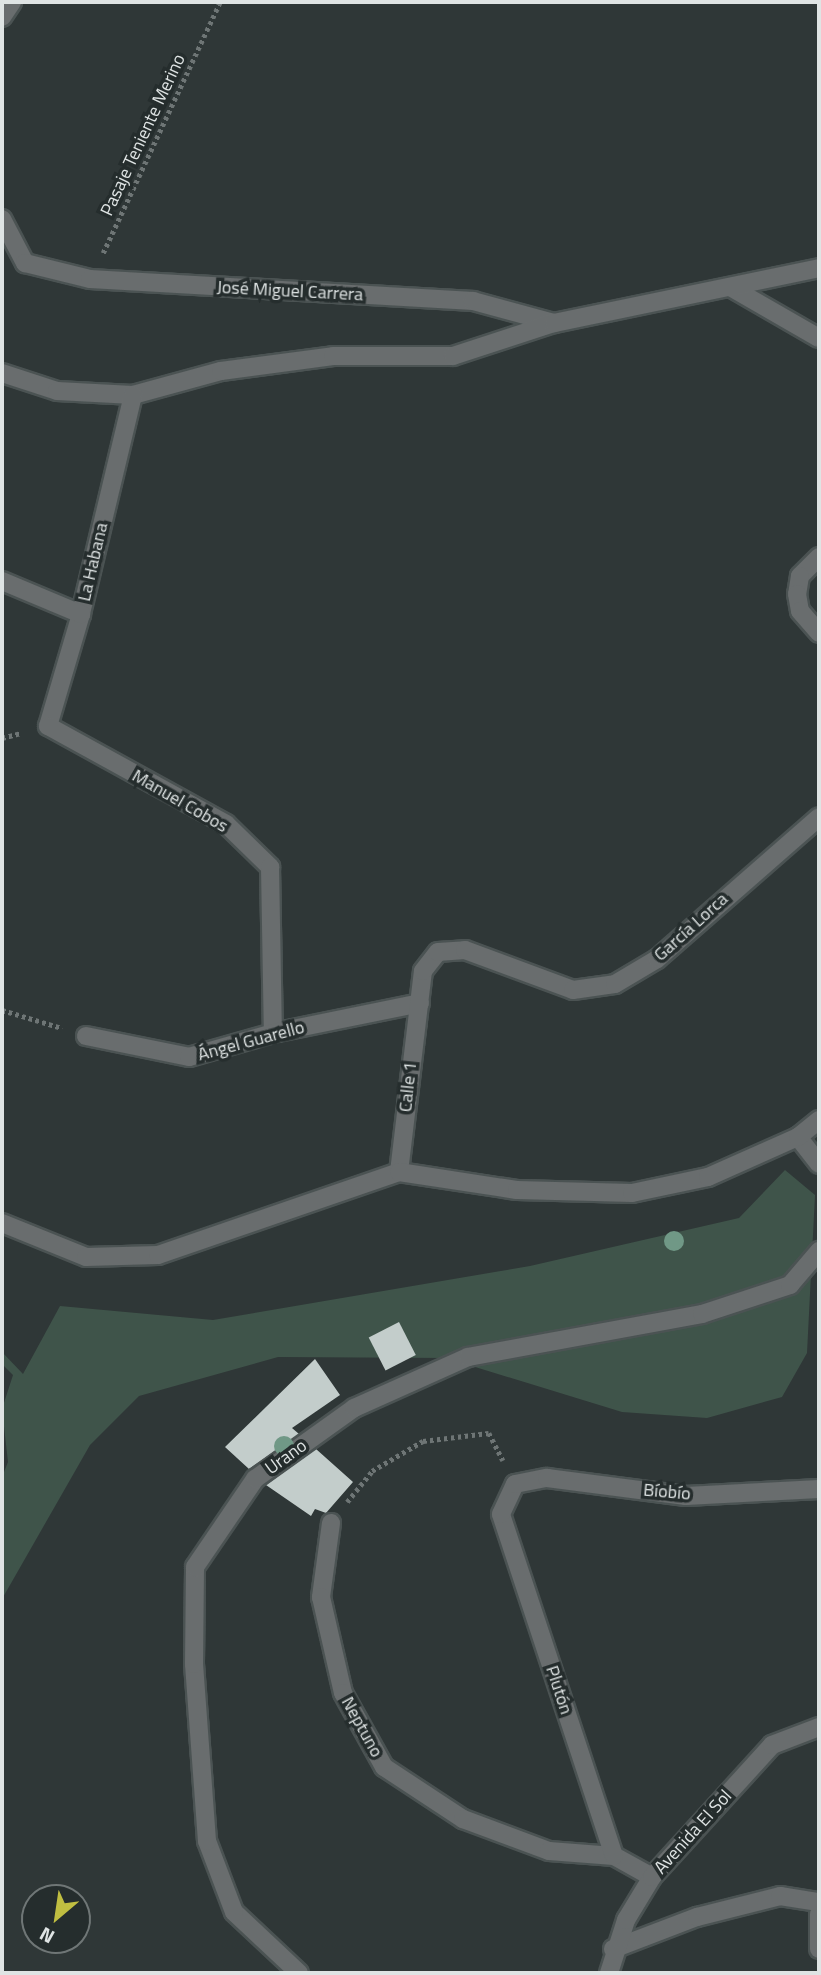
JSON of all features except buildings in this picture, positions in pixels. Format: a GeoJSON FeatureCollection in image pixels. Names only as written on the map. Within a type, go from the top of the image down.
{"type":"FeatureCollection","features":[{"type":"Feature","properties":{"kind":"street"},"geometry":{"type":"LineString","coordinates":[[2,17],[12,2]]}},
{"type":"Feature","properties":{"kind":"street","name":"José Miguel Carrera"},"geometry":{"type":"LineString","coordinates":[[2,219],[25,263],[90,279],[473,302],[554,323]]}},
{"type":"Feature","properties":{"kind":"street","name":"José Miguel Carrera"},"geometry":{"type":"LineString","coordinates":[[2,373],[57,391],[132,395],[221,371],[333,356],[453,356],[554,323],[819,268]]}},
{"type":"Feature","properties":{"kind":"street"},"geometry":{"type":"LineString","coordinates":[[732,288],[819,338]]}},
{"type":"Feature","properties":{"kind":"street","name":"La Habana"},"geometry":{"type":"LineString","coordinates":[[48,726],[81,614],[132,395]]}},
{"type":"Feature","properties":{"kind":"street"},"geometry":{"type":"LineString","coordinates":[[819,557],[800,576],[797,594],[800,611],[819,633]]}},
{"type":"Feature","properties":{"kind":"street"},"geometry":{"type":"LineString","coordinates":[[2,580],[81,614]]}},
{"type":"Feature","properties":{"kind":"street","name":"Manuel Cobos"},"geometry":{"type":"LineString","coordinates":[[48,726],[226,824],[270,867],[273,1033]]}},
{"type":"Feature","properties":{"kind":"street","name":"García Lorca"},"geometry":{"type":"LineString","coordinates":[[420,1003],[423,971],[438,951],[465,950],[573,990],[615,984],[657,959],[819,817]]}},
{"type":"Feature","properties":{"kind":"street","name":"Ángel Guarello"},"geometry":{"type":"LineString","coordinates":[[86,1036],[190,1056],[273,1033],[420,1003]]}},
{"type":"Feature","properties":{"kind":"street","name":"Calle 1"},"geometry":{"type":"LineString","coordinates":[[399,1172],[420,1003]]}},
{"type":"Feature","properties":{"kind":"street"},"geometry":{"type":"LineString","coordinates":[[2,1223],[86,1257],[158,1255],[399,1172],[517,1190],[632,1193],[708,1177],[798,1137],[819,1120]]}},
{"type":"Feature","properties":{"kind":"street"},"geometry":{"type":"LineString","coordinates":[[798,1137],[819,1164]]}},
{"type":"Feature","properties":{"kind":"street","name":"Urano"},"geometry":{"type":"LineString","coordinates":[[299,1973],[234,1912],[206,1841],[194,1664],[195,1567],[255,1479],[354,1408],[468,1357],[702,1314],[790,1285],[819,1251]]}},
{"type":"Feature","properties":{"kind":"street","name":"Bíobío"},"geometry":{"type":"LineString","coordinates":[[515,1484],[547,1478],[685,1496],[819,1489]]}},
{"type":"Feature","properties":{"kind":"street","name":"Plutón"},"geometry":{"type":"LineString","coordinates":[[515,1484],[501,1514],[614,1856]]}},
{"type":"Feature","properties":{"kind":"street","name":"Neptuno"},"geometry":{"type":"LineString","coordinates":[[331,1523],[320,1597],[342,1693],[384,1767],[463,1819],[549,1851],[614,1856]]}},
{"type":"Feature","properties":{"kind":"street","name":"Avenida El Sol"},"geometry":{"type":"LineString","coordinates":[[609,1973],[613,1949],[652,1877],[772,1745],[819,1727]]}},
{"type":"Feature","properties":{"kind":"street"},"geometry":{"type":"LineString","coordinates":[[614,1856],[652,1877]]}},
{"type":"Feature","properties":{"kind":"street"},"geometry":{"type":"LineString","coordinates":[[613,1949],[697,1917],[780,1896],[819,1902]]}},
{"type":"Feature","properties":{"kind":"street"},"geometry":{"type":"LineString","coordinates":[[819,1914],[819,1949]]}},
{"type":"Feature","properties":{"kind":"path","name":"Pasaje Teniente Merino"},"geometry":{"type":"LineString","coordinates":[[90,279],[220,2]]}},
{"type":"Feature","properties":{"kind":"path"},"geometry":{"type":"LineString","coordinates":[[2,1010],[86,1036]]}},
{"type":"Feature","properties":{"kind":"path"},"geometry":{"type":"LineString","coordinates":[[331,1523],[372,1471],[423,1441],[489,1433],[515,1484]]}},
{"type":"Feature","properties":{"kind":"green space"},"geometry":{"type":"Polygon","coordinates":[[[785,1170],[815,1195],[807,1353],[782,1397],[707,1418],[622,1412],[446,1358],[278,1357],[139,1396],[90,1445],[2,1599],[2,1477],[8,1462],[2,1409],[13,1375],[2,1364],[2,1352],[23,1374],[60,1306],[213,1320],[530,1266],[739,1218],[785,1170]]]}}]}
